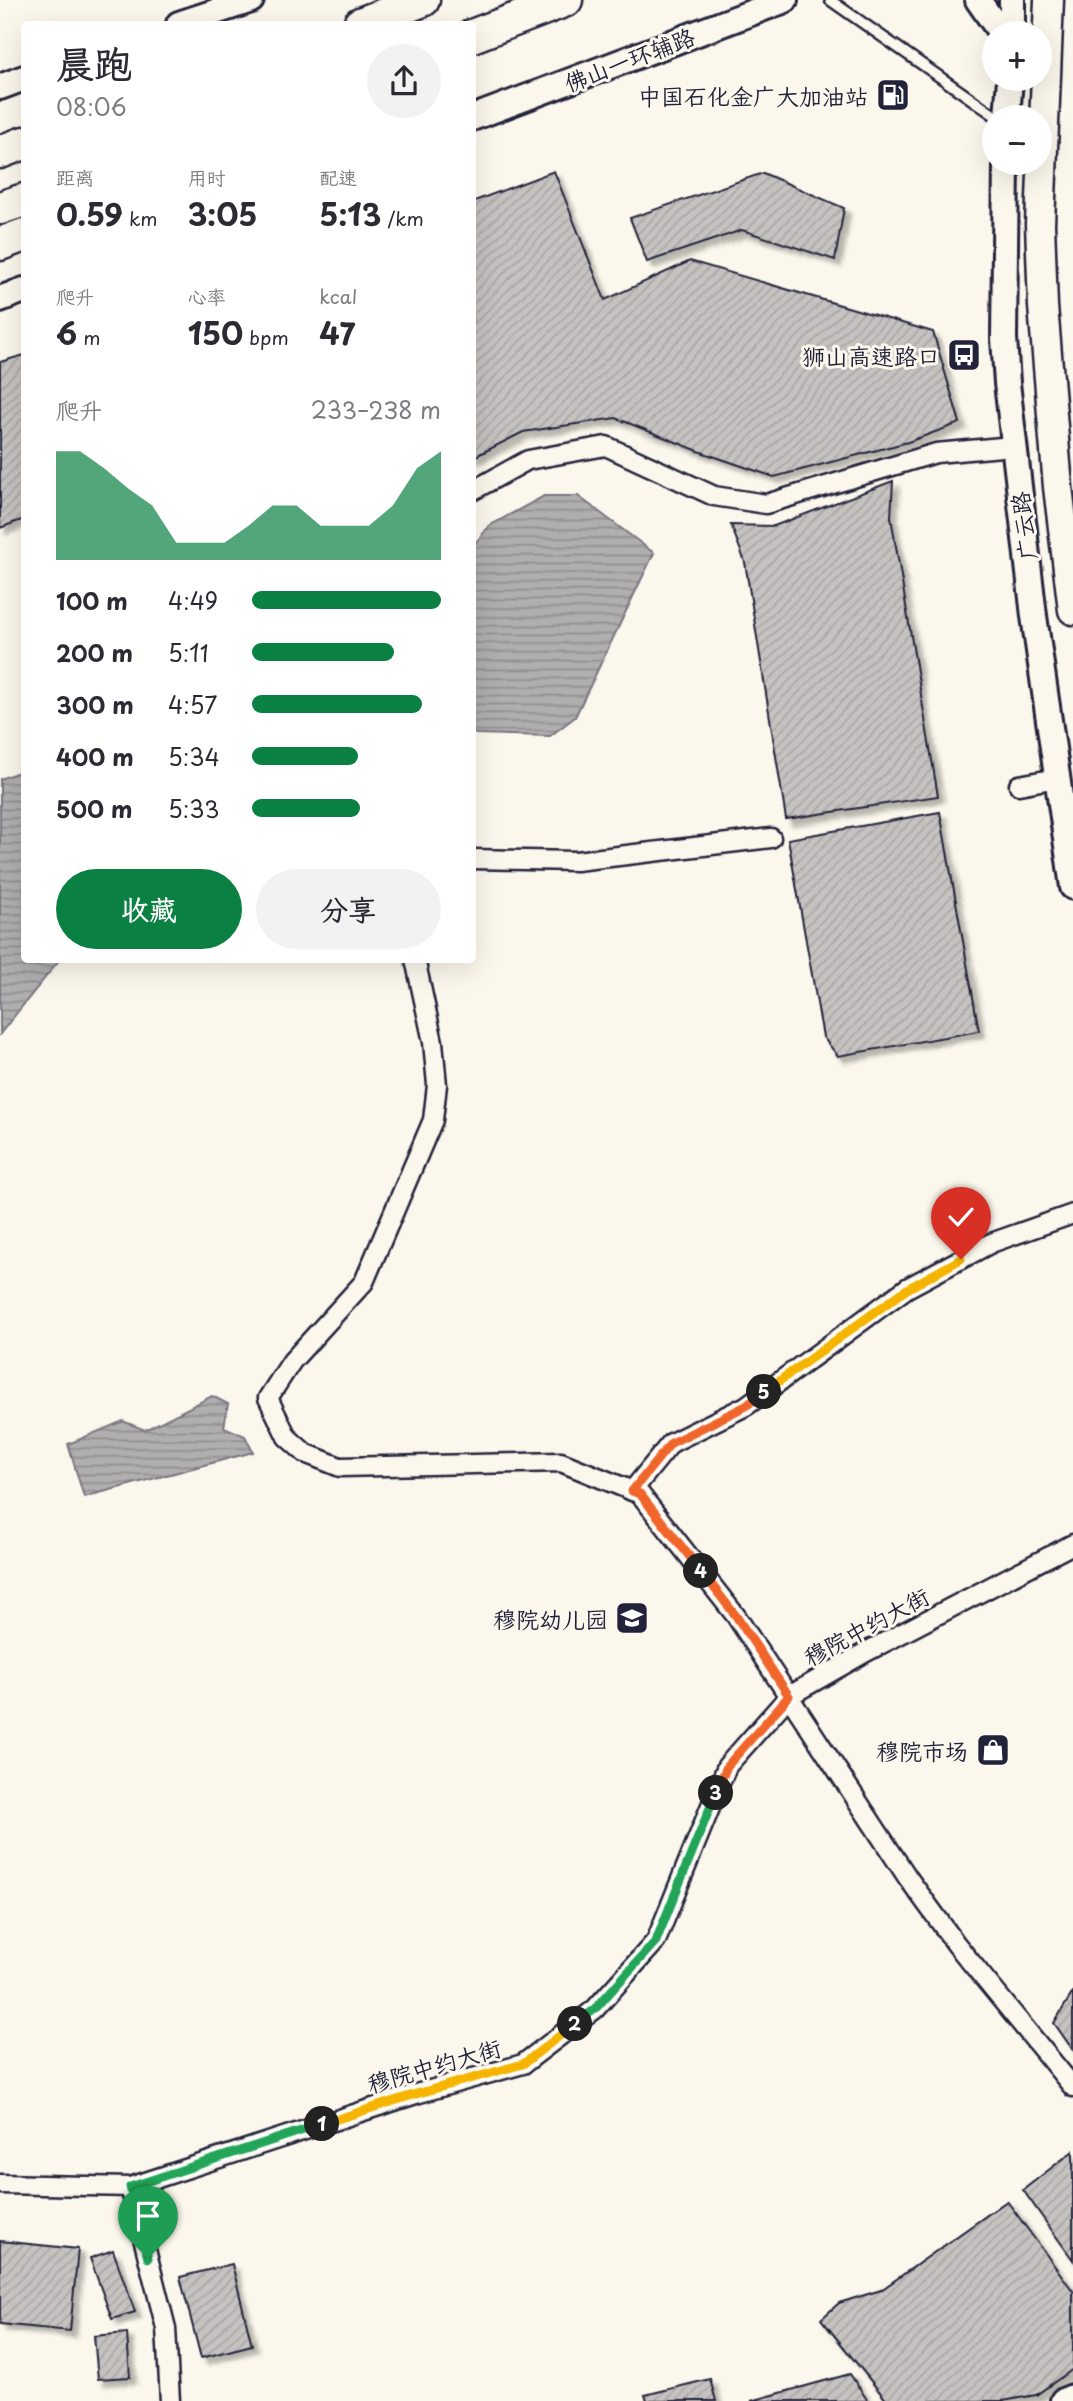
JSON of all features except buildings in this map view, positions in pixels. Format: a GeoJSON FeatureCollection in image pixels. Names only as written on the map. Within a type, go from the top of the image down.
{"type":"FeatureCollection","features":[{"type":"Feature","properties":{"kind":"highway"},"geometry":{"type":"LineString","coordinates":[[368,21],[423,0]]}},
{"type":"Feature","properties":{"kind":"highway"},"geometry":{"type":"LineString","coordinates":[[476,34],[566,0]]}},
{"type":"Feature","properties":{"kind":"highway"},"geometry":{"type":"LineString","coordinates":[[0,152],[21,144]]}},
{"type":"Feature","properties":{"kind":"highway"},"geometry":{"type":"LineString","coordinates":[[0,208],[21,201]]}},
{"type":"Feature","properties":{"kind":"highway"},"geometry":{"type":"LineString","coordinates":[[0,244],[21,236]]}},
{"type":"Feature","properties":{"kind":"main road"},"geometry":{"type":"LineString","coordinates":[[188,21],[251,0]]}},
{"type":"Feature","properties":{"kind":"main road","name":"佛山一环辅路"},"geometry":{"type":"LineString","coordinates":[[476,116],[785,0]]}},
{"type":"Feature","properties":{"kind":"main road"},"geometry":{"type":"LineString","coordinates":[[978,0],[993,21]]}},
{"type":"Feature","properties":{"kind":"main road"},"geometry":{"type":"LineString","coordinates":[[1012,0],[1012,21]]}},
{"type":"Feature","properties":{"kind":"main road","name":"广云路"},"geometry":{"type":"LineString","coordinates":[[1049,0],[1040,224],[1043,306],[1058,487],[1073,610]]}},
{"type":"Feature","properties":{"kind":"main road"},"geometry":{"type":"LineString","coordinates":[[0,87],[21,79]]}},
{"type":"Feature","properties":{"kind":"main road","name":"广云路"},"geometry":{"type":"LineString","coordinates":[[1006,175],[1004,338],[1013,446],[1034,616],[1073,887]]}},
{"type":"Feature","properties":{"kind":"main road"},"geometry":{"type":"LineString","coordinates":[[0,299],[21,291]]}},
{"type":"Feature","properties":{"kind":"street"},"geometry":{"type":"LineString","coordinates":[[476,489],[528,460],[606,446],[714,496],[766,504],[936,453],[1013,446]]}},
{"type":"Feature","properties":{"kind":"street"},"geometry":{"type":"LineString","coordinates":[[1019,785],[1057,778]]}},
{"type":"Feature","properties":{"kind":"street"},"geometry":{"type":"LineString","coordinates":[[476,859],[576,861],[771,838]]}},
{"type":"Feature","properties":{"kind":"street"},"geometry":{"type":"LineString","coordinates":[[416,963],[433,1042],[437,1085],[433,1120],[364,1282],[292,1361],[268,1398],[287,1437],[305,1453],[340,1467],[561,1462],[640,1494],[736,1616],[908,1878],[956,1944],[1073,2087]]}},
{"type":"Feature","properties":{"kind":"street"},"geometry":{"type":"LineString","coordinates":[[632,1491],[671,1443],[746,1406],[907,1289],[991,1243],[1073,1214]]}},
{"type":"Feature","properties":{"kind":"street","name":"穆院中约大街"},"geometry":{"type":"LineString","coordinates":[[0,2184],[130,2187],[416,2094],[523,2064],[595,2009],[656,1941],[727,1766],[789,1696],[1073,1544]]}},
{"type":"Feature","properties":{"kind":"street"},"geometry":{"type":"LineString","coordinates":[[130,2187],[166,2328],[170,2401]]}},
{"type":"Feature","properties":{"kind":"lane"},"geometry":{"type":"LineString","coordinates":[[830,0],[982,106]]}},
{"type":"Feature","properties":{"kind":"shaded area"},"geometry":{"type":"Polygon","coordinates":[[[544,496],[578,496],[654,553],[575,717],[550,736],[476,734],[476,542],[489,526],[544,496]]]}},
{"type":"Feature","properties":{"kind":"shaded area"},"geometry":{"type":"Polygon","coordinates":[[[21,771],[21,963],[57,963],[0,1034],[0,779],[21,771]]]}},
{"type":"Feature","properties":{"kind":"shaded area"},"geometry":{"type":"Polygon","coordinates":[[[212,1396],[228,1404],[224,1427],[245,1436],[253,1452],[84,1497],[68,1444],[123,1421],[145,1430],[212,1396]]]}},
{"type":"Feature","properties":{"kind":"place","name":"中国石化金广大加油站"},"geometry":{"type":"Point","coordinates":[893,95]}},
{"type":"Feature","properties":{"kind":"place","name":"狮山高速路口"},"geometry":{"type":"Point","coordinates":[964,355]}},
{"type":"Feature","properties":{"kind":"place","name":"穆院幼儿园"},"geometry":{"type":"Point","coordinates":[632,1618]}},
{"type":"Feature","properties":{"kind":"place","name":"穆院市场"},"geometry":{"type":"Point","coordinates":[993,1750]}},
{"type":"Feature","properties":{"kind":"route"},"geometry":{"type":"LineString","coordinates":[[148,2258],[130,2187],[416,2094],[523,2064],[595,2009],[656,1941],[727,1766],[789,1696],[736,1616],[640,1494],[632,1491],[671,1443],[746,1406],[907,1289],[961,1259]]}}]}
